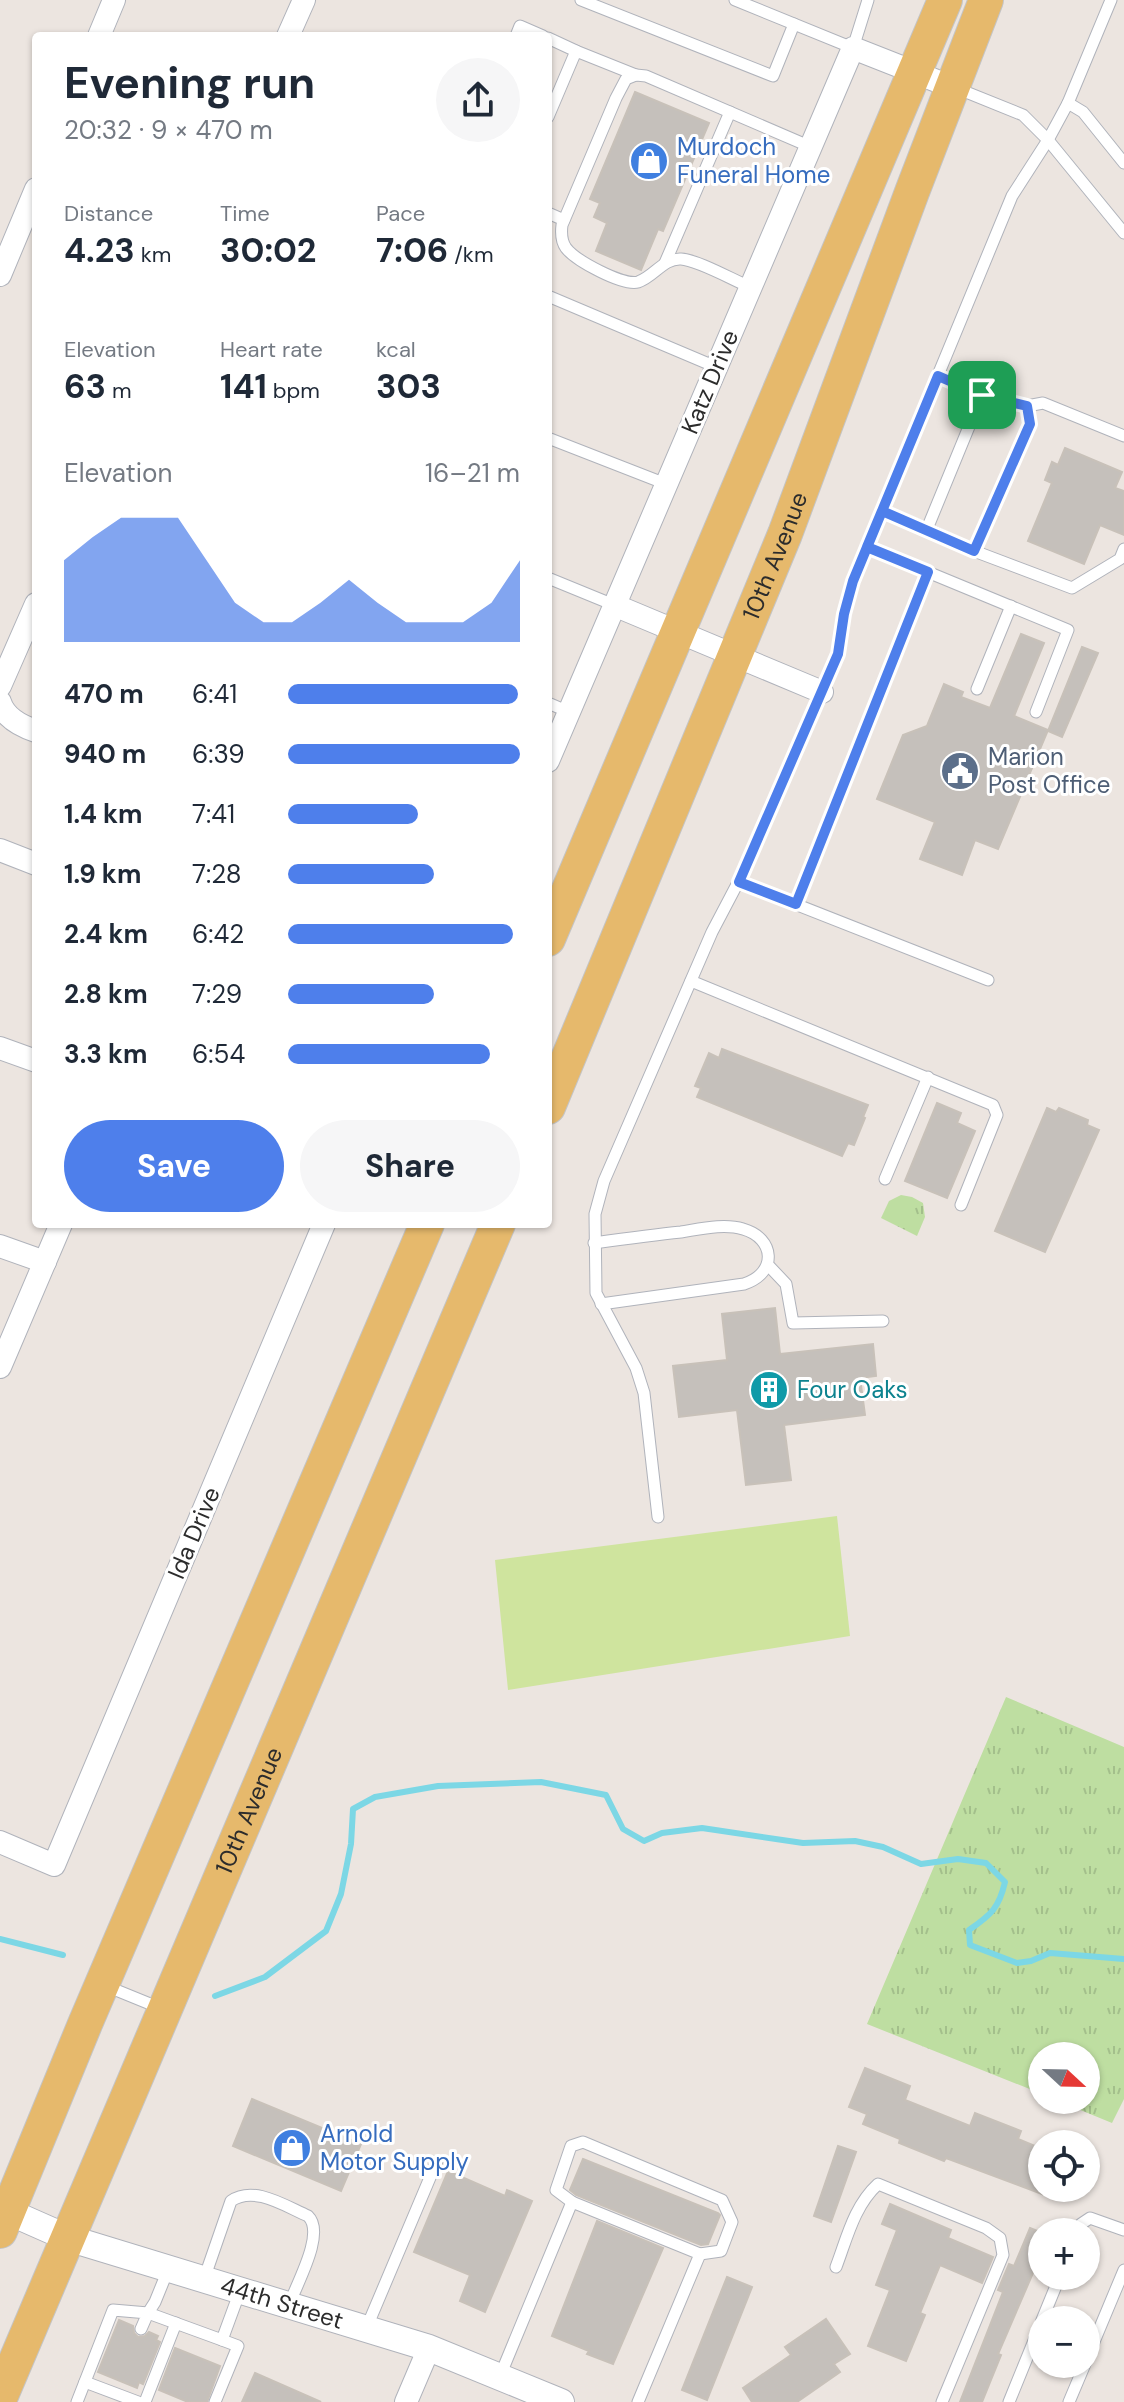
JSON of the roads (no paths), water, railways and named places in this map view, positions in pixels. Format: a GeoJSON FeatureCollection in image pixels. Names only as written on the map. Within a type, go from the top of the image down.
{"type":"FeatureCollection","features":[{"type":"Feature","properties":{"kind":"main road"},"geometry":{"type":"LineString","coordinates":[[552,930],[945,0]]}},
{"type":"Feature","properties":{"kind":"main road","name":"10th Avenue"},"geometry":{"type":"LineString","coordinates":[[552,1097],[785,534],[986,0]]}},
{"type":"Feature","properties":{"kind":"main road"},"geometry":{"type":"LineString","coordinates":[[3,2217],[425,1228]]}},
{"type":"Feature","properties":{"kind":"main road","name":"10th Avenue"},"geometry":{"type":"LineString","coordinates":[[0,2398],[496,1228]]}},
{"type":"Feature","properties":{"kind":"street"},"geometry":{"type":"LineString","coordinates":[[101,32],[114,0]]}},
{"type":"Feature","properties":{"kind":"street"},"geometry":{"type":"LineString","coordinates":[[290,32],[304,0]]}},
{"type":"Feature","properties":{"kind":"street"},"geometry":{"type":"LineString","coordinates":[[853,48],[952,87]]}},
{"type":"Feature","properties":{"kind":"street","name":"Katz Drive"},"geometry":{"type":"LineString","coordinates":[[552,740],[558,708],[614,605],[853,48]]}},
{"type":"Feature","properties":{"kind":"street"},"geometry":{"type":"LineString","coordinates":[[0,275],[32,199]]}},
{"type":"Feature","properties":{"kind":"street"},"geometry":{"type":"LineString","coordinates":[[614,605],[822,692]]}},
{"type":"Feature","properties":{"kind":"street"},"geometry":{"type":"LineString","coordinates":[[0,686],[6,657],[32,611]]}},
{"type":"Feature","properties":{"kind":"street"},"geometry":{"type":"LineString","coordinates":[[0,702],[3,711],[21,726],[32,730]]}},
{"type":"Feature","properties":{"kind":"street"},"geometry":{"type":"LineString","coordinates":[[0,850],[32,862]]}},
{"type":"Feature","properties":{"kind":"street"},"geometry":{"type":"LineString","coordinates":[[0,1048],[32,1060]]}},
{"type":"Feature","properties":{"kind":"street"},"geometry":{"type":"LineString","coordinates":[[0,1367],[59,1228]]}},
{"type":"Feature","properties":{"kind":"street","name":"Ida Drive"},"geometry":{"type":"LineString","coordinates":[[0,1842],[54,1865],[322,1228]]}},
{"type":"Feature","properties":{"kind":"street"},"geometry":{"type":"LineString","coordinates":[[0,1246],[45,1262]]}},
{"type":"Feature","properties":{"kind":"street","name":"44th Street"},"geometry":{"type":"LineString","coordinates":[[3,2217],[429,2348],[561,2402]]}},
{"type":"Feature","properties":{"kind":"street"},"geometry":{"type":"LineString","coordinates":[[406,2402],[429,2348]]}},
{"type":"Feature","properties":{"kind":"lane"},"geometry":{"type":"LineString","coordinates":[[581,0],[773,76],[794,24]]}},
{"type":"Feature","properties":{"kind":"lane"},"geometry":{"type":"LineString","coordinates":[[735,0],[853,48],[868,0]]}},
{"type":"Feature","properties":{"kind":"lane"},"geometry":{"type":"LineString","coordinates":[[658,1517],[644,1393],[636,1368],[596,1293],[595,1214],[604,1181],[838,654],[853,581],[1012,196],[1068,103],[1111,0]]}},
{"type":"Feature","properties":{"kind":"lane"},"geometry":{"type":"LineString","coordinates":[[518,32],[520,26],[534,32]]}},
{"type":"Feature","properties":{"kind":"lane"},"geometry":{"type":"LineString","coordinates":[[552,40],[636,75],[646,76],[811,147]]}},
{"type":"Feature","properties":{"kind":"lane"},"geometry":{"type":"LineString","coordinates":[[552,108],[576,51]]}},
{"type":"Feature","properties":{"kind":"lane"},"geometry":{"type":"LineString","coordinates":[[636,75],[626,79],[616,98],[564,220],[561,235],[565,247],[592,268],[632,283],[640,282],[665,263],[681,259],[750,287]]}},
{"type":"Feature","properties":{"kind":"lane"},"geometry":{"type":"LineString","coordinates":[[952,87],[1023,115],[1048,140],[1124,233]]}},
{"type":"Feature","properties":{"kind":"lane"},"geometry":{"type":"LineString","coordinates":[[1068,103],[1083,112],[1124,163]]}},
{"type":"Feature","properties":{"kind":"lane"},"geometry":{"type":"LineString","coordinates":[[665,263],[730,112]]}},
{"type":"Feature","properties":{"kind":"lane"},"geometry":{"type":"LineString","coordinates":[[552,215],[564,220]]}},
{"type":"Feature","properties":{"kind":"lane"},"geometry":{"type":"LineString","coordinates":[[552,298],[716,367]]}},
{"type":"Feature","properties":{"kind":"lane"},"geometry":{"type":"LineString","coordinates":[[938,376],[982,395],[1027,406],[1043,403],[1124,436]]}},
{"type":"Feature","properties":{"kind":"lane"},"geometry":{"type":"LineString","coordinates":[[927,529],[982,395]]}},
{"type":"Feature","properties":{"kind":"lane"},"geometry":{"type":"LineString","coordinates":[[974,551],[1030,424],[1027,406]]}},
{"type":"Feature","properties":{"kind":"lane"},"geometry":{"type":"LineString","coordinates":[[552,440],[666,484]]}},
{"type":"Feature","properties":{"kind":"lane"},"geometry":{"type":"LineString","coordinates":[[882,511],[974,551],[1072,588],[1123,556]]}},
{"type":"Feature","properties":{"kind":"lane"},"geometry":{"type":"LineString","coordinates":[[867,547],[1068,630],[1036,712]]}},
{"type":"Feature","properties":{"kind":"lane"},"geometry":{"type":"LineString","coordinates":[[796,904],[928,572]]}},
{"type":"Feature","properties":{"kind":"lane"},"geometry":{"type":"LineString","coordinates":[[552,580],[614,605]]}},
{"type":"Feature","properties":{"kind":"lane"},"geometry":{"type":"LineString","coordinates":[[977,689],[1011,606]]}},
{"type":"Feature","properties":{"kind":"lane"},"geometry":{"type":"LineString","coordinates":[[739,882],[988,980]]}},
{"type":"Feature","properties":{"kind":"lane"},"geometry":{"type":"LineString","coordinates":[[691,981],[993,1105],[997,1115],[961,1205]]}},
{"type":"Feature","properties":{"kind":"lane"},"geometry":{"type":"LineString","coordinates":[[885,1179],[928,1077]]}},
{"type":"Feature","properties":{"kind":"lane"},"geometry":{"type":"LineString","coordinates":[[594,1243],[740,1227],[758,1234],[767,1248],[768,1265],[758,1279],[744,1284],[601,1304]]}},
{"type":"Feature","properties":{"kind":"lane"},"geometry":{"type":"LineString","coordinates":[[768,1265],[786,1284],[793,1323],[883,1321]]}},
{"type":"Feature","properties":{"kind":"lane"},"geometry":{"type":"LineString","coordinates":[[102,1984],[165,2010]]}},
{"type":"Feature","properties":{"kind":"lane"},"geometry":{"type":"LineString","coordinates":[[583,2142],[722,2200],[732,2222],[721,2251],[700,2254],[572,2202],[556,2190],[571,2146],[583,2142]]}},
{"type":"Feature","properties":{"kind":"lane"},"geometry":{"type":"LineString","coordinates":[[366,2329],[437,2161]]}},
{"type":"Feature","properties":{"kind":"lane"},"geometry":{"type":"LineString","coordinates":[[836,2267],[858,2207],[878,2184],[986,2228],[1000,2238],[1003,2255],[942,2402]]}},
{"type":"Feature","properties":{"kind":"lane"},"geometry":{"type":"LineString","coordinates":[[204,2279],[231,2201],[246,2195],[267,2198],[308,2216],[315,2228],[312,2245],[289,2305]]}},
{"type":"Feature","properties":{"kind":"lane"},"geometry":{"type":"LineString","coordinates":[[499,2376],[572,2202]]}},
{"type":"Feature","properties":{"kind":"lane"},"geometry":{"type":"LineString","coordinates":[[1100,2222],[1124,2230]]}},
{"type":"Feature","properties":{"kind":"lane"},"geometry":{"type":"LineString","coordinates":[[638,2402],[700,2254]]}},
{"type":"Feature","properties":{"kind":"lane"},"geometry":{"type":"LineString","coordinates":[[141,2329],[169,2269]]}},
{"type":"Feature","properties":{"kind":"lane"},"geometry":{"type":"LineString","coordinates":[[1100,2331],[1120,2290],[1124,2270]]}},
{"type":"Feature","properties":{"kind":"lane"},"geometry":{"type":"LineString","coordinates":[[222,2340],[240,2290]]}},
{"type":"Feature","properties":{"kind":"lane"},"geometry":{"type":"LineString","coordinates":[[77,2402],[113,2310],[148,2313],[238,2346],[215,2402]]}},
{"type":"Feature","properties":{"kind":"lane"},"geometry":{"type":"LineString","coordinates":[[145,2402],[176,2323]]}},
{"type":"Feature","properties":{"kind":"lane"},"geometry":{"type":"LineString","coordinates":[[1009,2402],[1028,2355]]}},
{"type":"Feature","properties":{"kind":"lane"},"geometry":{"type":"LineString","coordinates":[[1069,2402],[1079,2378]]}},
{"type":"Feature","properties":{"kind":"lane"},"geometry":{"type":"LineString","coordinates":[[114,2393],[119,2380]]}},
{"type":"Feature","properties":{"kind":"lane"},"geometry":{"type":"LineString","coordinates":[[85,2382],[138,2402]]}},
{"type":"Feature","properties":{"kind":"waterway"},"geometry":{"type":"LineString","coordinates":[[215,1996],[265,1977],[326,1931],[341,1894],[351,1844],[353,1809],[375,1797],[438,1786],[541,1782],[606,1795],[623,1829],[644,1841],[662,1833],[702,1828],[803,1843],[855,1841],[883,1847],[921,1864],[958,1859],[986,1863],[1005,1882],[993,1910],[969,1930],[970,1945],[1017,1963],[1050,1953],[1124,1959]]}},
{"type":"Feature","properties":{"kind":"waterway"},"geometry":{"type":"LineString","coordinates":[[0,1939],[63,1955]]}},
{"type":"Feature","properties":{"kind":"place","name":"Murdoch Funeral Home"},"geometry":{"type":"Point","coordinates":[649,161]}},
{"type":"Feature","properties":{"kind":"place","name":"Marion Post Office"},"geometry":{"type":"Point","coordinates":[960,771]}},
{"type":"Feature","properties":{"kind":"place","name":"Four Oaks"},"geometry":{"type":"Point","coordinates":[769,1390]}},
{"type":"Feature","properties":{"kind":"place","name":"Arnold Motor Supply"},"geometry":{"type":"Point","coordinates":[292,2148]}}]}
